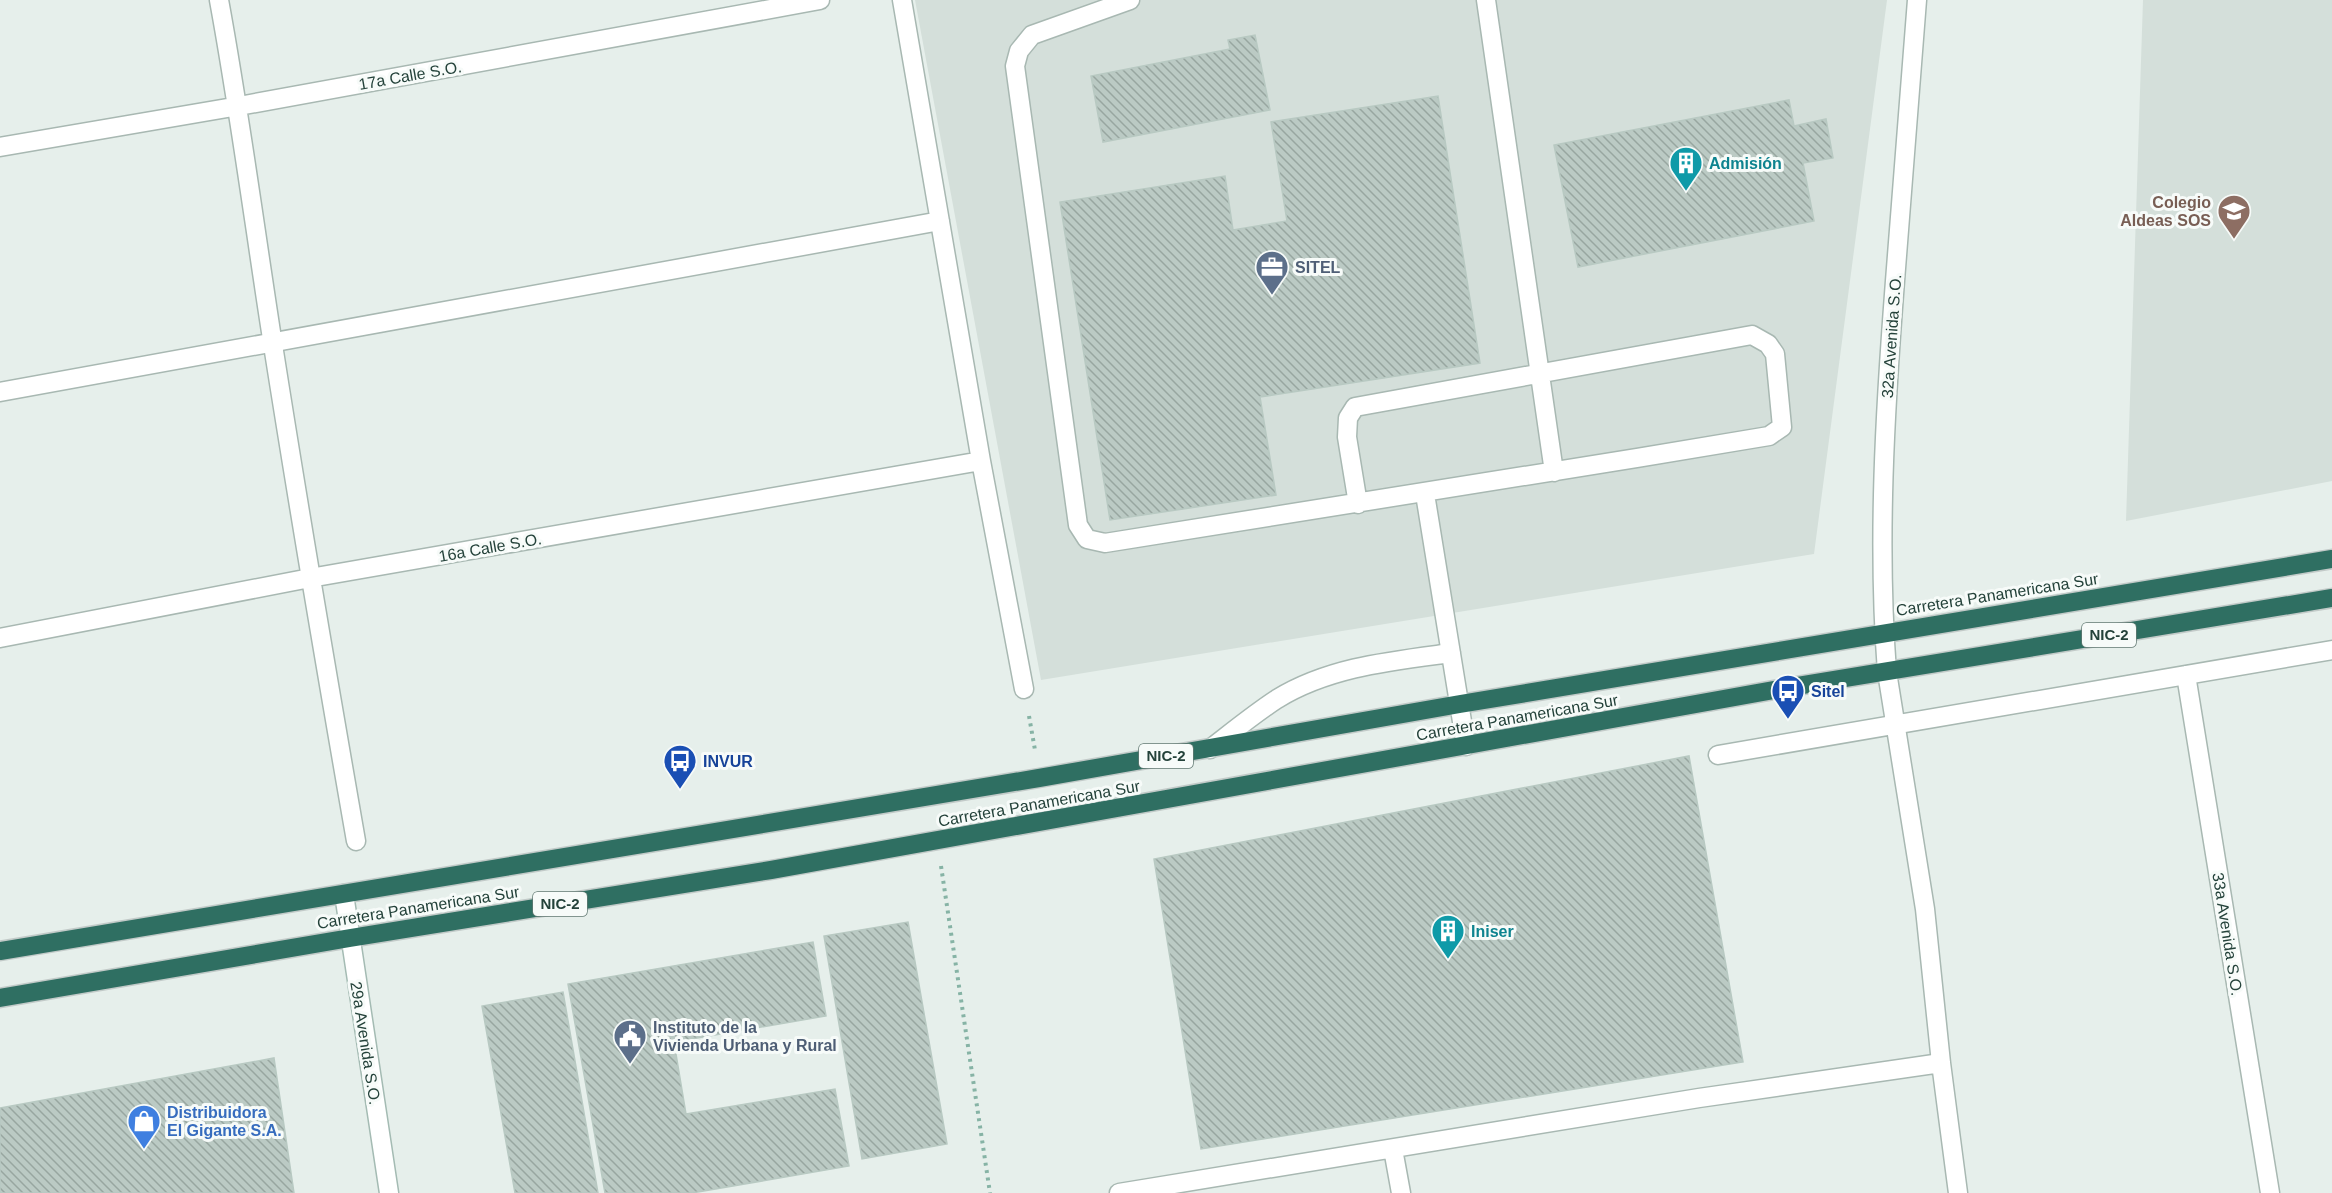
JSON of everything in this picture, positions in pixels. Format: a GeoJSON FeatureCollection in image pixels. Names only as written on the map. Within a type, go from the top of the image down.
{"type":"FeatureCollection","features":[{"type":"Feature","properties":{"kind":"highway","name":"Carretera Panamericana Sur"},"geometry":{"type":"LineString","coordinates":[[0,951],[2332,559]]}},
{"type":"Feature","properties":{"kind":"highway","name":"Carretera Panamericana Sur"},"geometry":{"type":"LineString","coordinates":[[0,998],[937,841],[1779,689],[2332,598]]}},
{"type":"Feature","properties":{"kind":"street"},"geometry":{"type":"LineString","coordinates":[[219,0],[239,106],[310,578],[356,841]]}},
{"type":"Feature","properties":{"kind":"street","name":"17a Calle S.O."},"geometry":{"type":"LineString","coordinates":[[0,147],[239,106],[820,0]]}},
{"type":"Feature","properties":{"kind":"street"},"geometry":{"type":"LineString","coordinates":[[902,0],[981,461],[1024,689]]}},
{"type":"Feature","properties":{"kind":"street"},"geometry":{"type":"LineString","coordinates":[[1130,0],[1032,35],[1019,51],[1015,66],[1078,525],[1087,538],[1105,543],[1425,494],[1769,436],[1782,427],[1775,354],[1768,344],[1752,335],[1356,407],[1348,418],[1347,437],[1358,504]]}},
{"type":"Feature","properties":{"kind":"street"},"geometry":{"type":"LineString","coordinates":[[1486,0],[1554,472]]}},
{"type":"Feature","properties":{"kind":"street","name":"32a Avenida S.O."},"geometry":{"type":"LineString","coordinates":[[1917,0],[1886,399],[1881,555],[1887,672],[1925,909],[1941,1063],[1958,1193]]}},
{"type":"Feature","properties":{"kind":"street"},"geometry":{"type":"LineString","coordinates":[[0,392],[940,221]]}},
{"type":"Feature","properties":{"kind":"street","name":"16a Calle S.O."},"geometry":{"type":"LineString","coordinates":[[0,638],[310,578],[981,461]]}},
{"type":"Feature","properties":{"kind":"street"},"geometry":{"type":"LineString","coordinates":[[1425,494],[1466,746]]}},
{"type":"Feature","properties":{"kind":"street"},"geometry":{"type":"LineString","coordinates":[[1718,755],[2332,650]]}},
{"type":"Feature","properties":{"kind":"street"},"geometry":{"type":"LineString","coordinates":[[1210,748],[1278,699],[1326,676],[1378,663],[1451,653]]}},
{"type":"Feature","properties":{"kind":"street","name":"33a Avenida S.O."},"geometry":{"type":"LineString","coordinates":[[2186,675],[2270,1193]]}},
{"type":"Feature","properties":{"kind":"street","name":"29a Avenida S.O."},"geometry":{"type":"LineString","coordinates":[[344,894],[389,1193]]}},
{"type":"Feature","properties":{"kind":"street"},"geometry":{"type":"LineString","coordinates":[[1119,1193],[1161,1190],[1699,1098],[1941,1063]]}},
{"type":"Feature","properties":{"kind":"street"},"geometry":{"type":"LineString","coordinates":[[1393,1149],[1401,1193]]}},
{"type":"Feature","properties":{"kind":"path"},"geometry":{"type":"LineString","coordinates":[[1028,712],[1034,744]]}},
{"type":"Feature","properties":{"kind":"path"},"geometry":{"type":"LineString","coordinates":[[937,841],[990,1193]]}},
{"type":"Feature","properties":{"kind":"shaded area","name":"SITEL"},"geometry":{"type":"Polygon","coordinates":[[[915,0],[1887,0],[1814,554],[1041,680],[915,0]]]}},
{"type":"Feature","properties":{"kind":"shaded area","name":"Colegio Aldeas SOS"},"geometry":{"type":"Polygon","coordinates":[[[2143,0],[2332,0],[2332,481],[2126,521],[2143,0]]]}},
{"type":"Feature","properties":{"kind":"building"},"geometry":{"type":"Polygon","coordinates":[[[1255,35],[1270,110],[1103,142],[1091,76],[1230,49],[1228,40],[1255,35]]]}},
{"type":"Feature","properties":{"kind":"building","name":"SITEL"},"geometry":{"type":"Polygon","coordinates":[[[1438,96],[1480,363],[1260,397],[1276,495],[1110,520],[1060,202],[1225,176],[1233,230],[1287,221],[1271,122],[1438,96]]]}},
{"type":"Feature","properties":{"kind":"building","name":"Admisión"},"geometry":{"type":"Polygon","coordinates":[[[1789,100],[1794,126],[1826,119],[1833,158],[1803,163],[1814,221],[1578,267],[1554,145],[1789,100]]]}},
{"type":"Feature","properties":{"kind":"building","name":"Iniser"},"geometry":{"type":"Polygon","coordinates":[[[1689,756],[1743,1062],[1201,1149],[1154,859],[1689,756]]]}},
{"type":"Feature","properties":{"kind":"building","name":"Instituto de la Vivienda Urbana y Rural"},"geometry":{"type":"Polygon","coordinates":[[[908,922],[947,1144],[862,1159],[824,936],[908,922]]]}},
{"type":"Feature","properties":{"kind":"building","name":"Instituto de la Vivienda Urbana y Rural"},"geometry":{"type":"Polygon","coordinates":[[[813,942],[826,1016],[674,1042],[686,1114],[835,1089],[849,1166],[692,1193],[605,1193],[568,984],[813,942]]]}},
{"type":"Feature","properties":{"kind":"building"},"geometry":{"type":"Polygon","coordinates":[[[563,992],[598,1193],[515,1193],[482,1006],[563,992]]]}},
{"type":"Feature","properties":{"kind":"building","name":"Distribuidora El Gigante S.A."},"geometry":{"type":"Polygon","coordinates":[[[274,1058],[294,1193],[0,1193],[0,1108],[274,1058]]]}},
{"type":"Feature","properties":{"kind":"place","name":"Admisión"},"geometry":{"type":"Point","coordinates":[1686,192]}},
{"type":"Feature","properties":{"kind":"place","name":"Colegio Aldeas SOS"},"geometry":{"type":"Point","coordinates":[2234,240]}},
{"type":"Feature","properties":{"kind":"place","name":"SITEL"},"geometry":{"type":"Point","coordinates":[1272,296]}},
{"type":"Feature","properties":{"kind":"place","name":"Sitel"},"geometry":{"type":"Point","coordinates":[1788,720]}},
{"type":"Feature","properties":{"kind":"place","name":"INVUR"},"geometry":{"type":"Point","coordinates":[680,790]}},
{"type":"Feature","properties":{"kind":"place","name":"Iniser"},"geometry":{"type":"Point","coordinates":[1448,960]}},
{"type":"Feature","properties":{"kind":"place","name":"Instituto de la Vivienda Urbana y Rural"},"geometry":{"type":"Point","coordinates":[630,1065]}},
{"type":"Feature","properties":{"kind":"place","name":"Distribuidora El Gigante S.A."},"geometry":{"type":"Point","coordinates":[144,1150]}}]}
